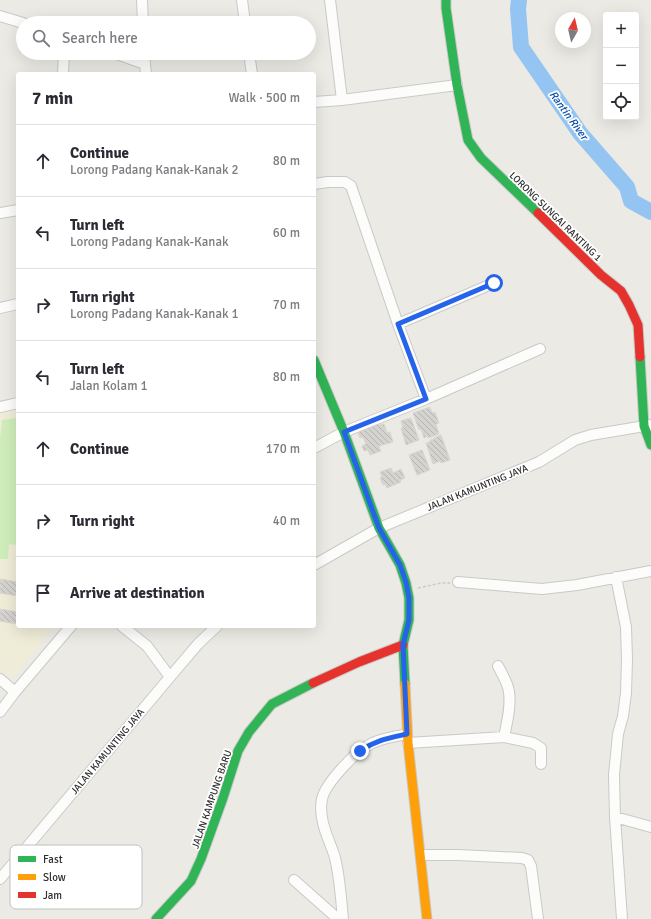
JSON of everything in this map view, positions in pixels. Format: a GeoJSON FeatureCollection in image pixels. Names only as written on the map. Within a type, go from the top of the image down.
{"type":"FeatureCollection","features":[{"type":"Feature","properties":{"kind":"street"},"geometry":{"type":"LineString","coordinates":[[142,0],[143,16]]}},
{"type":"Feature","properties":{"kind":"street"},"geometry":{"type":"LineString","coordinates":[[242,0],[244,16]]}},
{"type":"Feature","properties":{"kind":"street"},"geometry":{"type":"LineString","coordinates":[[330,0],[342,100]]}},
{"type":"Feature","properties":{"kind":"street","name":"LORONG SUNGAI RANTING 1"},"geometry":{"type":"LineString","coordinates":[[446,0],[457,85],[468,140],[481,158],[601,275],[621,291],[638,325],[641,384],[651,445]]}},
{"type":"Feature","properties":{"kind":"street"},"geometry":{"type":"LineString","coordinates":[[0,16],[16,21]]}},
{"type":"Feature","properties":{"kind":"street"},"geometry":{"type":"LineString","coordinates":[[63,72],[64,60]]}},
{"type":"Feature","properties":{"kind":"street"},"geometry":{"type":"LineString","coordinates":[[128,60],[145,69]]}},
{"type":"Feature","properties":{"kind":"street"},"geometry":{"type":"LineString","coordinates":[[250,60],[252,72]]}},
{"type":"Feature","properties":{"kind":"street"},"geometry":{"type":"LineString","coordinates":[[316,102],[342,100],[457,85]]}},
{"type":"Feature","properties":{"kind":"street"},"geometry":{"type":"LineString","coordinates":[[316,184],[345,182],[351,186],[398,324],[426,399]]}},
{"type":"Feature","properties":{"kind":"street"},"geometry":{"type":"LineString","coordinates":[[0,213],[16,210]]}},
{"type":"Feature","properties":{"kind":"street"},"geometry":{"type":"LineString","coordinates":[[398,324],[494,283]]}},
{"type":"Feature","properties":{"kind":"street"},"geometry":{"type":"LineString","coordinates":[[0,308],[16,304]]}},
{"type":"Feature","properties":{"kind":"street"},"geometry":{"type":"LineString","coordinates":[[316,447],[344,432],[426,399],[540,349]]}},
{"type":"Feature","properties":{"kind":"street"},"geometry":{"type":"LineString","coordinates":[[316,365],[344,432],[379,528],[400,565],[408,590],[409,620],[403,645],[408,739],[427,919]]}},
{"type":"Feature","properties":{"kind":"street"},"geometry":{"type":"LineString","coordinates":[[0,407],[16,403]]}},
{"type":"Feature","properties":{"kind":"street","name":"JALAN KAMUNTING JAYA"},"geometry":{"type":"LineString","coordinates":[[316,563],[379,528],[539,462],[575,440],[591,434],[648,426]]}},
{"type":"Feature","properties":{"kind":"street"},"geometry":{"type":"LineString","coordinates":[[458,582],[542,589],[577,585],[651,571]]}},
{"type":"Feature","properties":{"kind":"street"},"geometry":{"type":"LineString","coordinates":[[616,577],[626,627],[627,659],[626,693],[623,716],[618,734],[614,775],[622,919]]}},
{"type":"Feature","properties":{"kind":"street"},"geometry":{"type":"LineString","coordinates":[[0,712],[69,628]]}},
{"type":"Feature","properties":{"kind":"street"},"geometry":{"type":"LineString","coordinates":[[124,628],[147,646],[170,677]]}},
{"type":"Feature","properties":{"kind":"street","name":"JALAN KAMUNTING JAYA"},"geometry":{"type":"LineString","coordinates":[[29,845],[198,644],[215,628]]}},
{"type":"Feature","properties":{"kind":"street","name":"JALAN KAMPUNG BARU"},"geometry":{"type":"LineString","coordinates":[[156,919],[191,881],[204,853],[238,751],[249,732],[272,704],[359,662],[403,645]]}},
{"type":"Feature","properties":{"kind":"street"},"geometry":{"type":"LineString","coordinates":[[498,666],[506,681],[509,692],[509,711],[504,737]]}},
{"type":"Feature","properties":{"kind":"street"},"geometry":{"type":"LineString","coordinates":[[0,679],[15,692]]}},
{"type":"Feature","properties":{"kind":"street"},"geometry":{"type":"LineString","coordinates":[[343,919],[335,858],[324,827],[322,799],[326,789],[336,776],[360,751],[369,744],[377,741],[504,737],[533,743],[541,748],[541,764]]}},
{"type":"Feature","properties":{"kind":"street"},"geometry":{"type":"LineString","coordinates":[[616,817],[651,827]]}},
{"type":"Feature","properties":{"kind":"street"},"geometry":{"type":"LineString","coordinates":[[421,855],[506,857],[528,860],[531,866],[538,919]]}},
{"type":"Feature","properties":{"kind":"street","name":"JALAN KAMUNTING JAYA"},"geometry":{"type":"LineString","coordinates":[[0,879],[10,867]]}},
{"type":"Feature","properties":{"kind":"street"},"geometry":{"type":"LineString","coordinates":[[294,880],[338,919]]}},
{"type":"Feature","properties":{"kind":"path"},"geometry":{"type":"LineString","coordinates":[[408,590],[441,583],[458,582]]}},
{"type":"Feature","properties":{"kind":"shaded area"},"geometry":{"type":"Polygon","coordinates":[[[16,409],[16,628],[52,628],[15,676],[7,676],[0,670],[0,412],[16,409]]]}},
{"type":"Feature","properties":{"kind":"green space"},"geometry":{"type":"Polygon","coordinates":[[[16,418],[16,545],[9,544],[8,559],[0,559],[0,440],[2,420],[16,418]]]}},
{"type":"Feature","properties":{"kind":"building"},"geometry":{"type":"Polygon","coordinates":[[[430,407],[432,413],[435,412],[439,423],[436,424],[439,434],[424,438],[421,429],[419,430],[413,413],[430,407]]]}},
{"type":"Feature","properties":{"kind":"building"},"geometry":{"type":"Polygon","coordinates":[[[411,418],[419,440],[406,445],[401,428],[403,428],[401,421],[411,418]]]}},
{"type":"Feature","properties":{"kind":"building"},"geometry":{"type":"Polygon","coordinates":[[[377,421],[379,425],[384,424],[387,433],[390,432],[393,442],[379,446],[381,451],[370,455],[368,450],[364,451],[362,446],[366,444],[363,437],[360,438],[358,432],[367,429],[365,425],[377,421]]]}},
{"type":"Feature","properties":{"kind":"building"},"geometry":{"type":"Polygon","coordinates":[[[441,435],[450,460],[441,463],[440,461],[433,464],[426,443],[441,435]]]}},
{"type":"Feature","properties":{"kind":"building"},"geometry":{"type":"Polygon","coordinates":[[[422,450],[430,470],[417,475],[409,455],[422,450]]]}},
{"type":"Feature","properties":{"kind":"building"},"geometry":{"type":"Polygon","coordinates":[[[391,468],[393,473],[401,469],[405,478],[400,480],[401,482],[387,488],[385,484],[383,485],[380,478],[382,477],[380,472],[391,468]]]}},
{"type":"Feature","properties":{"kind":"building"},"geometry":{"type":"Polygon","coordinates":[[[0,579],[16,582],[16,596],[0,593],[0,579]]]}},
{"type":"Feature","properties":{"kind":"building"},"geometry":{"type":"Polygon","coordinates":[[[0,609],[16,612],[16,624],[0,621],[0,609]]]}},
{"type":"Feature","properties":{"kind":"waterway","name":"Rantin River"},"geometry":{"type":"LineString","coordinates":[[519,0],[518,9],[521,47],[580,133],[627,187],[631,201],[651,212]]}},
{"type":"Feature","properties":{"kind":"traffic: fast"},"geometry":{"type":"LineString","coordinates":[[446,0],[457,85],[468,140],[481,158],[538,213]]}},
{"type":"Feature","properties":{"kind":"traffic: fast"},"geometry":{"type":"LineString","coordinates":[[640,357],[644,426],[651,445]]}},
{"type":"Feature","properties":{"kind":"traffic: fast"},"geometry":{"type":"LineString","coordinates":[[316,365],[344,432],[379,528],[400,565],[406,583],[409,598],[409,620],[403,645],[405,684]]}},
{"type":"Feature","properties":{"kind":"traffic: fast"},"geometry":{"type":"LineString","coordinates":[[156,919],[191,881],[201,859],[238,751],[249,732],[272,704],[313,683]]}},
{"type":"Feature","properties":{"kind":"traffic: slow"},"geometry":{"type":"LineString","coordinates":[[405,684],[408,743],[427,919]]}},
{"type":"Feature","properties":{"kind":"traffic: jam"},"geometry":{"type":"LineString","coordinates":[[538,213],[601,275],[621,291],[638,325],[640,357]]}},
{"type":"Feature","properties":{"kind":"traffic: jam"},"geometry":{"type":"LineString","coordinates":[[313,683],[359,662],[403,645]]}},
{"type":"Feature","properties":{"kind":"route"},"geometry":{"type":"LineString","coordinates":[[360,751],[369,744],[377,741],[407,734],[403,645],[409,620],[409,598],[406,582],[400,565],[379,528],[344,432],[426,399],[398,324],[494,283]]}}]}
